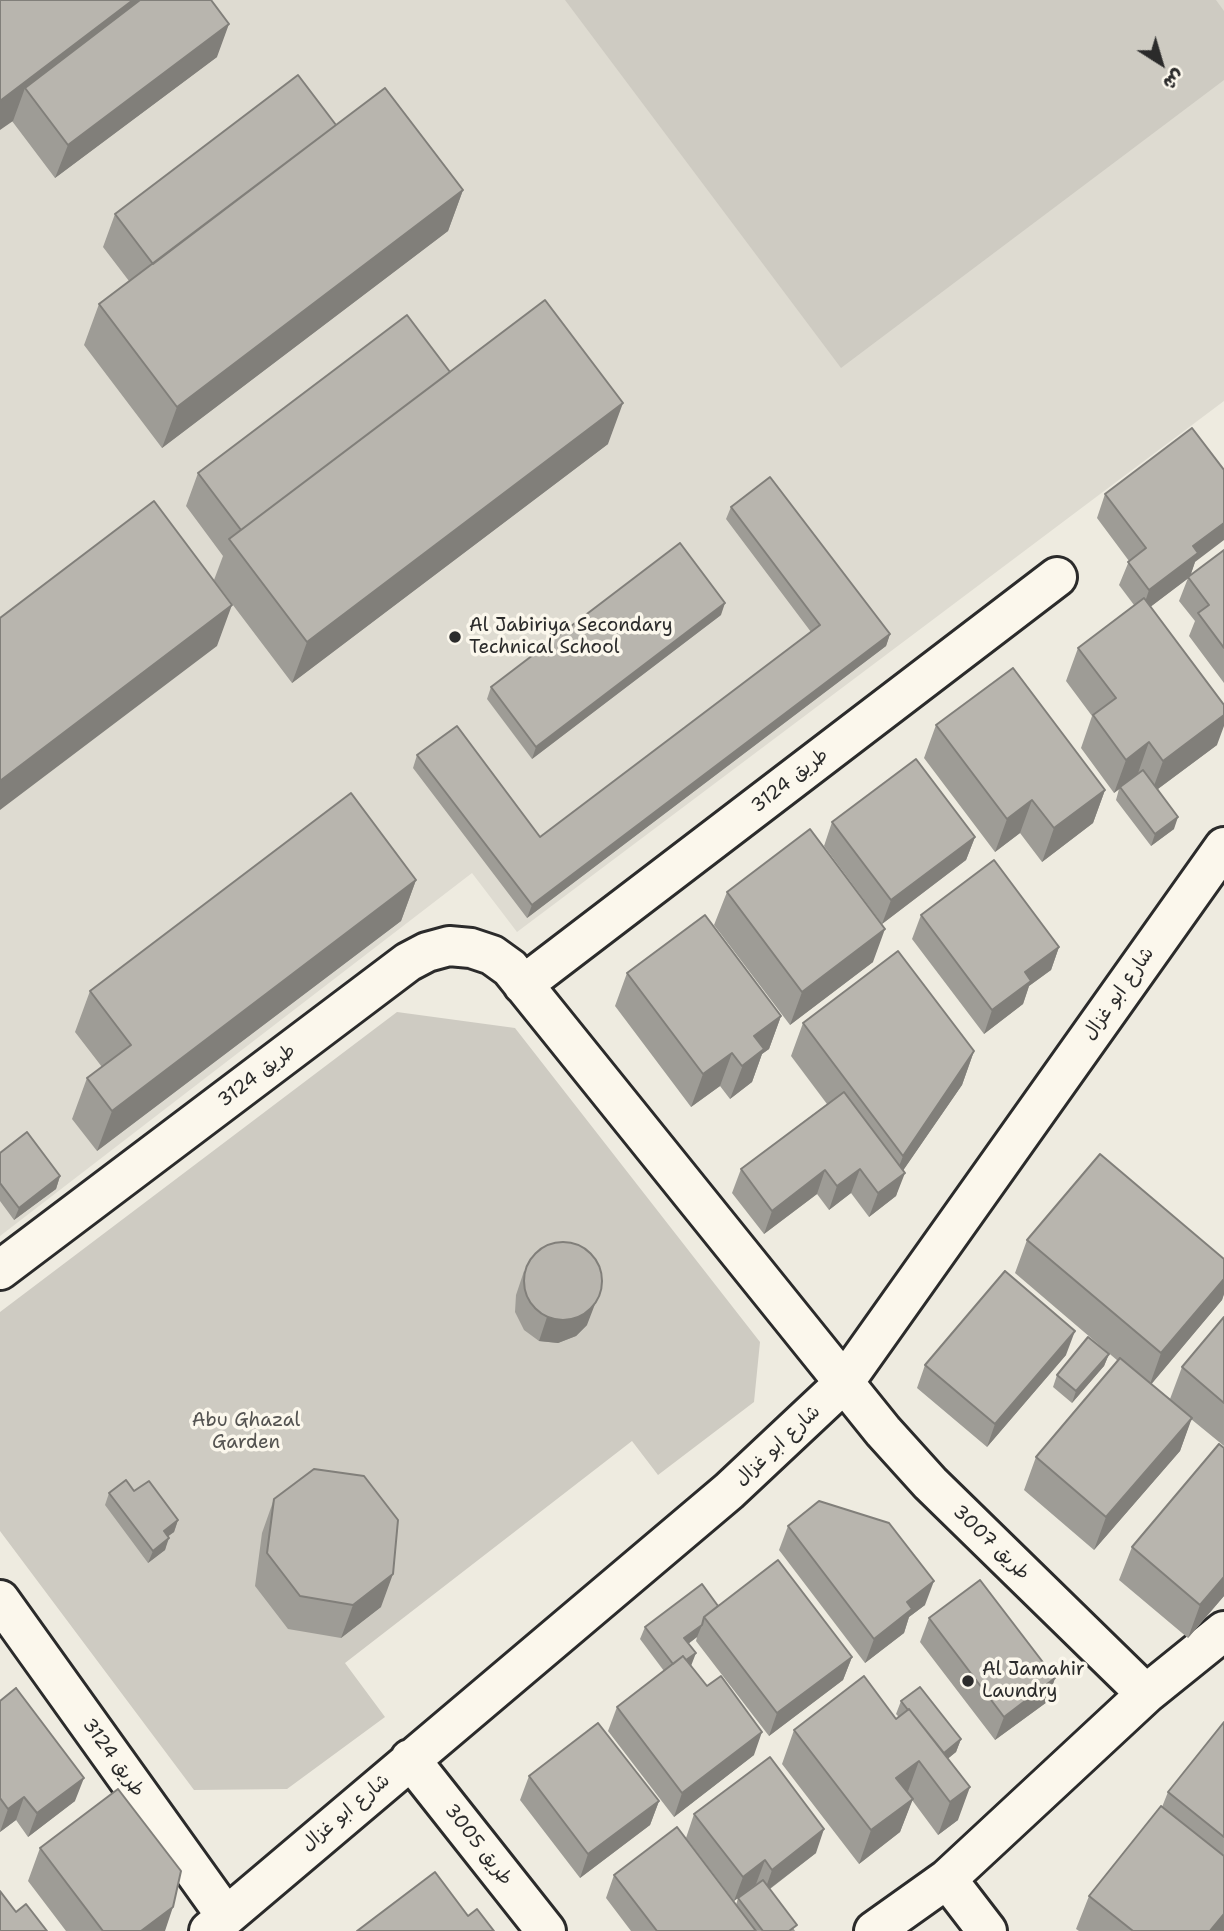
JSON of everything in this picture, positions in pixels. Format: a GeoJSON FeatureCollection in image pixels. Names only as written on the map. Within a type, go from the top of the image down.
{"type":"FeatureCollection","features":[{"type":"Feature","properties":{"kind":"street","name":"طريق 3124"},"geometry":{"type":"LineString","coordinates":[[523,985],[1057,578]]}},
{"type":"Feature","properties":{"kind":"street","name":"شارع ابو غزال"},"geometry":{"type":"LineString","coordinates":[[218,1924],[729,1491],[844,1384],[1218,868]]}},
{"type":"Feature","properties":{"kind":"street","name":"طريق 3124"},"geometry":{"type":"LineString","coordinates":[[0,1270],[408,962],[427,952],[449,947],[471,948],[501,961],[523,985],[844,1384]]}},
{"type":"Feature","properties":{"kind":"street","name":"طريق 3007"},"geometry":{"type":"LineString","coordinates":[[844,1384],[930,1483],[1146,1694]]}},
{"type":"Feature","properties":{"kind":"street","name":"طريق 3124"},"geometry":{"type":"LineString","coordinates":[[5,1619],[218,1924]]}},
{"type":"Feature","properties":{"kind":"street"},"geometry":{"type":"LineString","coordinates":[[874,1931],[947,1879],[1146,1694],[1224,1631]]}},
{"type":"Feature","properties":{"kind":"street","name":"طريق 3005"},"geometry":{"type":"LineString","coordinates":[[411,1759],[545,1931]]}},
{"type":"Feature","properties":{"kind":"street"},"geometry":{"type":"LineString","coordinates":[[947,1879],[987,1931]]}},
{"type":"Feature","properties":{"kind":"shaded area","name":"Al Jabiriya Secondary Technical School"},"geometry":{"type":"Polygon","coordinates":[[[0,0],[1224,0],[1224,401],[517,932],[472,873],[0,1236],[0,0]]]}},
{"type":"Feature","properties":{"kind":"green space"},"geometry":{"type":"Polygon","coordinates":[[[565,0],[1216,0],[1224,11],[1224,80],[841,368],[565,0]]]}},
{"type":"Feature","properties":{"kind":"green space","name":"Abu Ghazal Garden"},"geometry":{"type":"Polygon","coordinates":[[[397,1012],[515,1028],[760,1342],[754,1402],[658,1475],[632,1441],[345,1663],[385,1717],[287,1789],[194,1790],[0,1531],[0,1312],[397,1012]]]}},
{"type":"Feature","properties":{"kind":"building"},"geometry":{"type":"Polygon","coordinates":[[[0,0],[133,0],[0,101],[0,0]]]}},
{"type":"Feature","properties":{"kind":"building"},"geometry":{"type":"Polygon","coordinates":[[[140,0],[211,0],[229,24],[68,145],[25,88],[140,0]]]}},
{"type":"Feature","properties":{"kind":"building"},"geometry":{"type":"Polygon","coordinates":[[[298,75],[336,125],[153,264],[115,214],[298,75]]]}},
{"type":"Feature","properties":{"kind":"building"},"geometry":{"type":"Polygon","coordinates":[[[385,88],[463,190],[177,407],[99,304],[385,88]]]}},
{"type":"Feature","properties":{"kind":"building"},"geometry":{"type":"Polygon","coordinates":[[[545,300],[623,403],[307,642],[229,539],[545,300]]]}},
{"type":"Feature","properties":{"kind":"building"},"geometry":{"type":"Polygon","coordinates":[[[407,315],[450,372],[241,530],[198,473],[407,315]]]}},
{"type":"Feature","properties":{"kind":"building"},"geometry":{"type":"Polygon","coordinates":[[[1192,428],[1224,470],[1224,523],[1193,546],[1198,553],[1149,590],[1128,562],[1146,548],[1105,494],[1192,428]]]}},
{"type":"Feature","properties":{"kind":"building"},"geometry":{"type":"Polygon","coordinates":[[[770,477],[890,634],[532,905],[417,755],[457,726],[540,837],[820,625],[731,507],[770,477]]]}},
{"type":"Feature","properties":{"kind":"building"},"geometry":{"type":"Polygon","coordinates":[[[154,501],[232,605],[0,781],[0,618],[154,501]]]}},
{"type":"Feature","properties":{"kind":"building"},"geometry":{"type":"Polygon","coordinates":[[[680,543],[725,603],[536,747],[491,687],[680,543]]]}},
{"type":"Feature","properties":{"kind":"building"},"geometry":{"type":"Polygon","coordinates":[[[1224,550],[1224,648],[1198,613],[1209,605],[1188,577],[1224,550]]]}},
{"type":"Feature","properties":{"kind":"building"},"geometry":{"type":"Polygon","coordinates":[[[1144,598],[1224,705],[1224,715],[1163,761],[1149,742],[1126,760],[1093,715],[1116,698],[1078,648],[1144,598]]]}},
{"type":"Feature","properties":{"kind":"building"},"geometry":{"type":"Polygon","coordinates":[[[1013,668],[1105,790],[1054,828],[1032,800],[1007,819],[936,725],[1013,668]]]}},
{"type":"Feature","properties":{"kind":"building"},"geometry":{"type":"Polygon","coordinates":[[[916,759],[975,837],[891,900],[832,822],[916,759]]]}},
{"type":"Feature","properties":{"kind":"building"},"geometry":{"type":"Polygon","coordinates":[[[1143,770],[1178,817],[1155,834],[1120,787],[1143,770]]]}},
{"type":"Feature","properties":{"kind":"building"},"geometry":{"type":"Polygon","coordinates":[[[351,793],[416,880],[112,1111],[87,1078],[131,1045],[90,991],[351,793]]]}},
{"type":"Feature","properties":{"kind":"building"},"geometry":{"type":"Polygon","coordinates":[[[810,829],[885,929],[802,992],[727,892],[810,829]]]}},
{"type":"Feature","properties":{"kind":"building"},"geometry":{"type":"Polygon","coordinates":[[[994,860],[1059,947],[1025,972],[1031,981],[992,1010],[921,915],[994,860]]]}},
{"type":"Feature","properties":{"kind":"building"},"geometry":{"type":"Polygon","coordinates":[[[705,915],[781,1016],[754,1036],[764,1049],[742,1066],[732,1053],[703,1074],[627,973],[705,915]]]}},
{"type":"Feature","properties":{"kind":"building"},"geometry":{"type":"Polygon","coordinates":[[[898,951],[974,1051],[903,1156],[803,1023],[898,951]]]}},
{"type":"Feature","properties":{"kind":"building"},"geometry":{"type":"Polygon","coordinates":[[[844,1092],[905,1173],[878,1193],[860,1169],[837,1186],[825,1170],[772,1211],[741,1169],[844,1092]]]}},
{"type":"Feature","properties":{"kind":"building"},"geometry":{"type":"Polygon","coordinates":[[[27,1132],[60,1176],[19,1208],[0,1183],[0,1153],[27,1132]]]}},
{"type":"Feature","properties":{"kind":"building"},"geometry":{"type":"Polygon","coordinates":[[[1100,1154],[1224,1259],[1224,1279],[1161,1353],[1027,1240],[1100,1154]]]}},
{"type":"Feature","properties":{"kind":"building"},"geometry":{"type":"Polygon","coordinates":[[[563,1242],[578,1245],[595,1259],[602,1281],[599,1296],[585,1313],[563,1320],[548,1317],[531,1303],[524,1281],[527,1266],[541,1249],[563,1242]]]}},
{"type":"Feature","properties":{"kind":"building"},"geometry":{"type":"Polygon","coordinates":[[[1005,1271],[1075,1331],[995,1424],[925,1365],[1005,1271]]]}},
{"type":"Feature","properties":{"kind":"building"},"geometry":{"type":"Polygon","coordinates":[[[1224,1317],[1224,1403],[1182,1367],[1224,1317]]]}},
{"type":"Feature","properties":{"kind":"building"},"geometry":{"type":"Polygon","coordinates":[[[1088,1337],[1109,1354],[1076,1391],[1057,1375],[1088,1337]]]}},
{"type":"Feature","properties":{"kind":"building"},"geometry":{"type":"Polygon","coordinates":[[[1120,1358],[1192,1418],[1106,1517],[1036,1457],[1120,1358]]]}},
{"type":"Feature","properties":{"kind":"building"},"geometry":{"type":"Polygon","coordinates":[[[1219,1444],[1224,1448],[1224,1577],[1200,1605],[1132,1547],[1219,1444]]]}},
{"type":"Feature","properties":{"kind":"building"},"geometry":{"type":"Polygon","coordinates":[[[314,1469],[364,1476],[398,1520],[393,1574],[353,1605],[300,1596],[267,1553],[274,1499],[314,1469]]]}},
{"type":"Feature","properties":{"kind":"building"},"geometry":{"type":"Polygon","coordinates":[[[126,1480],[134,1491],[149,1481],[178,1520],[164,1531],[169,1538],[153,1551],[109,1493],[126,1480]]]}},
{"type":"Feature","properties":{"kind":"building"},"geometry":{"type":"Polygon","coordinates":[[[819,1501],[889,1523],[934,1581],[907,1602],[912,1609],[874,1639],[788,1526],[819,1501]]]}},
{"type":"Feature","properties":{"kind":"building"},"geometry":{"type":"Polygon","coordinates":[[[778,1560],[852,1657],[777,1713],[704,1617],[778,1560]]]}},
{"type":"Feature","properties":{"kind":"building"},"geometry":{"type":"Polygon","coordinates":[[[980,1580],[1055,1678],[1004,1717],[929,1618],[980,1580]]]}},
{"type":"Feature","properties":{"kind":"building"},"geometry":{"type":"Polygon","coordinates":[[[702,1584],[718,1606],[704,1617],[702,1625],[684,1638],[696,1653],[686,1660],[683,1656],[673,1664],[645,1627],[702,1584]]]}},
{"type":"Feature","properties":{"kind":"building"},"geometry":{"type":"Polygon","coordinates":[[[683,1656],[707,1686],[721,1676],[762,1732],[682,1793],[617,1707],[683,1656]]]}},
{"type":"Feature","properties":{"kind":"building"},"geometry":{"type":"Polygon","coordinates":[[[864,1676],[896,1719],[909,1709],[970,1787],[950,1802],[919,1761],[896,1778],[913,1799],[871,1830],[794,1730],[864,1676]]]}},
{"type":"Feature","properties":{"kind":"building"},"geometry":{"type":"Polygon","coordinates":[[[920,1687],[961,1739],[944,1753],[901,1701],[920,1687]]]}},
{"type":"Feature","properties":{"kind":"building"},"geometry":{"type":"Polygon","coordinates":[[[16,1688],[84,1778],[37,1813],[24,1797],[8,1809],[0,1798],[0,1701],[16,1688]]]}},
{"type":"Feature","properties":{"kind":"building"},"geometry":{"type":"Polygon","coordinates":[[[1224,1722],[1224,1837],[1168,1792],[1224,1722]]]}},
{"type":"Feature","properties":{"kind":"building"},"geometry":{"type":"Polygon","coordinates":[[[598,1723],[659,1801],[588,1854],[529,1776],[598,1723]]]}},
{"type":"Feature","properties":{"kind":"building"},"geometry":{"type":"Polygon","coordinates":[[[770,1757],[824,1829],[772,1870],[765,1860],[743,1877],[694,1814],[770,1757]]]}},
{"type":"Feature","properties":{"kind":"building"},"geometry":{"type":"Polygon","coordinates":[[[118,1789],[181,1871],[173,1907],[141,1931],[103,1931],[40,1848],[118,1789]]]}},
{"type":"Feature","properties":{"kind":"building"},"geometry":{"type":"Polygon","coordinates":[[[1161,1806],[1224,1856],[1224,1914],[1210,1931],[1133,1931],[1089,1896],[1161,1806]]]}},
{"type":"Feature","properties":{"kind":"building"},"geometry":{"type":"Polygon","coordinates":[[[677,1827],[756,1931],[657,1931],[614,1875],[677,1827]]]}},
{"type":"Feature","properties":{"kind":"building"},"geometry":{"type":"Polygon","coordinates":[[[435,1872],[468,1916],[477,1909],[494,1931],[357,1931],[435,1872]]]}},
{"type":"Feature","properties":{"kind":"building"},"geometry":{"type":"Polygon","coordinates":[[[763,1880],[797,1925],[789,1931],[763,1931],[738,1898],[763,1880]]]}},
{"type":"Feature","properties":{"kind":"building"},"geometry":{"type":"Polygon","coordinates":[[[0,1891],[16,1912],[26,1904],[47,1931],[0,1931],[0,1891]]]}},
{"type":"Feature","properties":{"kind":"place","name":"Al Jabiriya Secondary Technical School"},"geometry":{"type":"Point","coordinates":[455,637]}},
{"type":"Feature","properties":{"kind":"place","name":"Al Jamahir Laundry"},"geometry":{"type":"Point","coordinates":[968,1681]}}]}
